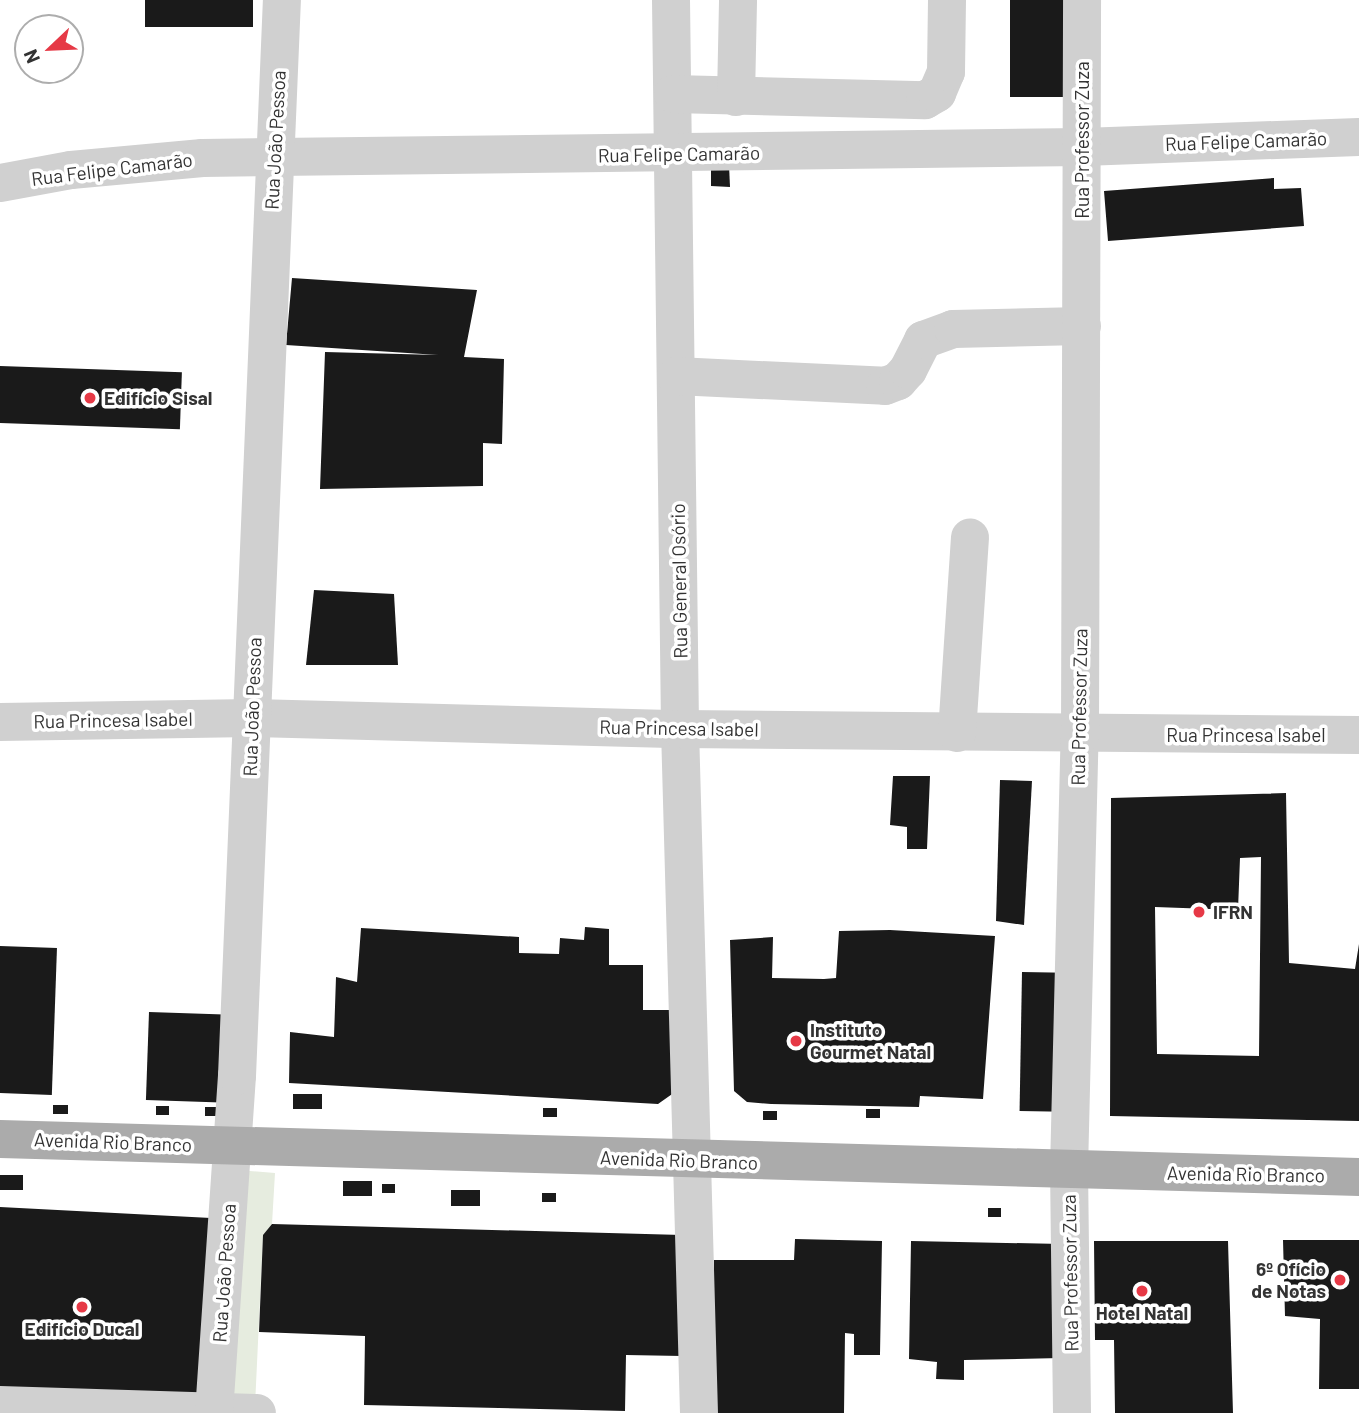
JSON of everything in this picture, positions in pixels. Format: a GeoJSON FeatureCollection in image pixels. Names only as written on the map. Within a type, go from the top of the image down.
{"type":"FeatureCollection","features":[{"type":"Feature","properties":{"kind":"main road","name":"Avenida Rio Branco"},"geometry":{"type":"LineString","coordinates":[[0,1139],[693,1161],[1359,1177]]}},
{"type":"Feature","properties":{"kind":"street","name":"Rua João Pessoa"},"geometry":{"type":"LineString","coordinates":[[214,1412],[232,1146],[253,718],[282,0]]}},
{"type":"Feature","properties":{"kind":"street","name":"Rua General Osório"},"geometry":{"type":"LineString","coordinates":[[671,0],[680,729],[699,1413]]}},
{"type":"Feature","properties":{"kind":"street"},"geometry":{"type":"LineString","coordinates":[[736,97],[738,0]]}},
{"type":"Feature","properties":{"kind":"street"},"geometry":{"type":"LineString","coordinates":[[673,94],[925,100],[937,93],[946,72],[947,0]]}},
{"type":"Feature","properties":{"kind":"street","name":"Rua Professor Zuza"},"geometry":{"type":"LineString","coordinates":[[1072,1413],[1069,1170],[1080,735],[1082,0]]}},
{"type":"Feature","properties":{"kind":"street","name":"Rua Felipe Camarão"},"geometry":{"type":"LineString","coordinates":[[0,183],[136,163],[274,156],[674,154],[1083,147],[1359,137]]}},
{"type":"Feature","properties":{"kind":"street"},"geometry":{"type":"LineString","coordinates":[[676,376],[885,386],[898,381],[908,370],[923,340],[946,331],[1082,326]]}},
{"type":"Feature","properties":{"kind":"street"},"geometry":{"type":"LineString","coordinates":[[957,733],[970,537]]}},
{"type":"Feature","properties":{"kind":"street","name":"Rua Princesa Isabel"},"geometry":{"type":"LineString","coordinates":[[0,722],[253,718],[680,729],[1080,735],[1359,735]]}},
{"type":"Feature","properties":{"kind":"street"},"geometry":{"type":"LineString","coordinates":[[0,1405],[257,1413]]}},
{"type":"Feature","properties":{"kind":"shaded area"},"geometry":{"type":"Polygon","coordinates":[[[237,1170],[275,1173],[272,1224],[263,1236],[255,1406],[222,1404],[237,1170]]]}},
{"type":"Feature","properties":{"kind":"building"},"geometry":{"type":"Polygon","coordinates":[[[145,0],[253,0],[253,27],[145,27],[145,0]]]}},
{"type":"Feature","properties":{"kind":"building"},"geometry":{"type":"Polygon","coordinates":[[[1010,0],[1068,0],[1068,97],[1010,97],[1010,0]]]}},
{"type":"Feature","properties":{"kind":"building"},"geometry":{"type":"Polygon","coordinates":[[[729,165],[730,187],[711,186],[711,168],[729,165]]]}},
{"type":"Feature","properties":{"kind":"building"},"geometry":{"type":"Polygon","coordinates":[[[1274,178],[1274,189],[1301,188],[1304,226],[1108,241],[1104,191],[1274,178]]]}},
{"type":"Feature","properties":{"kind":"building"},"geometry":{"type":"Polygon","coordinates":[[[292,278],[477,290],[464,357],[504,359],[502,444],[483,443],[483,486],[320,489],[325,352],[438,355],[286,345],[292,278]]]}},
{"type":"Feature","properties":{"kind":"building","name":"Edifício Sisal"},"geometry":{"type":"Polygon","coordinates":[[[0,366],[182,372],[180,429],[0,423],[0,366]]]}},
{"type":"Feature","properties":{"kind":"building"},"geometry":{"type":"Polygon","coordinates":[[[314,590],[394,594],[398,665],[306,665],[314,590]]]}},
{"type":"Feature","properties":{"kind":"building"},"geometry":{"type":"Polygon","coordinates":[[[893,776],[930,776],[927,849],[907,849],[907,827],[890,825],[893,776]]]}},
{"type":"Feature","properties":{"kind":"building"},"geometry":{"type":"Polygon","coordinates":[[[1000,780],[1032,781],[1024,925],[996,921],[1000,780]]]}},
{"type":"Feature","properties":{"kind":"building","name":"IFRN"},"geometry":{"type":"Polygon","coordinates":[[[1286,793],[1289,963],[1355,969],[1359,944],[1359,1121],[1110,1116],[1111,798],[1286,793]],[[1261,857],[1240,858],[1238,910],[1155,907],[1157,1054],[1259,1056],[1261,857]]]}},
{"type":"Feature","properties":{"kind":"building"},"geometry":{"type":"Polygon","coordinates":[[[585,927],[609,929],[609,965],[643,965],[643,1010],[673,1010],[675,1092],[658,1104],[289,1083],[290,1032],[334,1037],[336,977],[357,982],[361,928],[519,937],[519,953],[559,954],[560,938],[584,940],[585,927]]]}},
{"type":"Feature","properties":{"kind":"building"},"geometry":{"type":"Polygon","coordinates":[[[890,930],[995,936],[983,1099],[920,1096],[919,1107],[771,1104],[747,1102],[734,1091],[730,940],[773,937],[772,978],[824,979],[836,978],[839,931],[890,930]]]}},
{"type":"Feature","properties":{"kind":"building"},"geometry":{"type":"Polygon","coordinates":[[[0,946],[57,948],[52,1095],[0,1093],[0,946]]]}},
{"type":"Feature","properties":{"kind":"building"},"geometry":{"type":"Polygon","coordinates":[[[1022,972],[1066,973],[1064,1112],[1020,1111],[1022,972]]]}},
{"type":"Feature","properties":{"kind":"building"},"geometry":{"type":"Polygon","coordinates":[[[149,1012],[224,1015],[221,1103],[146,1100],[149,1012]]]}},
{"type":"Feature","properties":{"kind":"building"},"geometry":{"type":"Polygon","coordinates":[[[293,1094],[322,1094],[322,1109],[293,1109],[293,1094]]]}},
{"type":"Feature","properties":{"kind":"building"},"geometry":{"type":"Polygon","coordinates":[[[53,1105],[68,1105],[68,1114],[53,1114],[53,1105]]]}},
{"type":"Feature","properties":{"kind":"building"},"geometry":{"type":"Polygon","coordinates":[[[156,1106],[169,1106],[169,1115],[156,1115],[156,1106]]]}},
{"type":"Feature","properties":{"kind":"building"},"geometry":{"type":"Polygon","coordinates":[[[205,1107],[219,1107],[219,1116],[205,1116],[205,1107]]]}},
{"type":"Feature","properties":{"kind":"building"},"geometry":{"type":"Polygon","coordinates":[[[543,1108],[557,1108],[557,1117],[543,1117],[543,1108]]]}},
{"type":"Feature","properties":{"kind":"building"},"geometry":{"type":"Polygon","coordinates":[[[866,1109],[880,1109],[880,1118],[866,1118],[866,1109]]]}},
{"type":"Feature","properties":{"kind":"building"},"geometry":{"type":"Polygon","coordinates":[[[763,1111],[777,1111],[777,1120],[763,1120],[763,1111]]]}},
{"type":"Feature","properties":{"kind":"building"},"geometry":{"type":"Polygon","coordinates":[[[0,1175],[23,1175],[23,1190],[0,1190],[0,1175]]]}},
{"type":"Feature","properties":{"kind":"building"},"geometry":{"type":"Polygon","coordinates":[[[343,1181],[372,1181],[372,1196],[343,1196],[343,1181]]]}},
{"type":"Feature","properties":{"kind":"building"},"geometry":{"type":"Polygon","coordinates":[[[382,1184],[395,1184],[395,1193],[382,1193],[382,1184]]]}},
{"type":"Feature","properties":{"kind":"building"},"geometry":{"type":"Polygon","coordinates":[[[451,1190],[480,1190],[480,1206],[451,1206],[451,1190]]]}},
{"type":"Feature","properties":{"kind":"building"},"geometry":{"type":"Polygon","coordinates":[[[542,1193],[556,1193],[556,1202],[542,1202],[542,1193]]]}},
{"type":"Feature","properties":{"kind":"building"},"geometry":{"type":"Polygon","coordinates":[[[0,1207],[216,1218],[206,1402],[0,1391],[0,1207]]]}},
{"type":"Feature","properties":{"kind":"building"},"geometry":{"type":"Polygon","coordinates":[[[988,1208],[1001,1208],[1001,1217],[988,1217],[988,1208]]]}},
{"type":"Feature","properties":{"kind":"building"},"geometry":{"type":"Polygon","coordinates":[[[272,1224],[682,1235],[682,1356],[626,1355],[625,1411],[364,1405],[365,1336],[259,1332],[263,1235],[272,1224]]]}},
{"type":"Feature","properties":{"kind":"building"},"geometry":{"type":"Polygon","coordinates":[[[795,1239],[882,1241],[880,1355],[854,1355],[854,1334],[845,1333],[844,1413],[714,1413],[714,1260],[794,1260],[795,1239]]]}},
{"type":"Feature","properties":{"kind":"building","name":"6º Ofício de Notas"},"geometry":{"type":"Polygon","coordinates":[[[1283,1240],[1359,1240],[1359,1389],[1319,1389],[1320,1319],[1285,1316],[1283,1240]]]}},
{"type":"Feature","properties":{"kind":"building"},"geometry":{"type":"Polygon","coordinates":[[[911,1241],[1062,1244],[1061,1358],[964,1360],[964,1380],[936,1379],[937,1362],[909,1359],[911,1241]]]}},
{"type":"Feature","properties":{"kind":"building"},"geometry":{"type":"Polygon","coordinates":[[[1094,1241],[1228,1241],[1233,1413],[1115,1413],[1114,1340],[1095,1340],[1094,1241]]]}},
{"type":"Feature","properties":{"kind":"place","name":"Edifício Sisal"},"geometry":{"type":"Point","coordinates":[90,398]}},
{"type":"Feature","properties":{"kind":"place","name":"IFRN"},"geometry":{"type":"Point","coordinates":[1199,912]}},
{"type":"Feature","properties":{"kind":"place","name":"Instituto Gourmet Natal"},"geometry":{"type":"Point","coordinates":[796,1041]}},
{"type":"Feature","properties":{"kind":"place","name":"6º Ofício de Notas"},"geometry":{"type":"Point","coordinates":[1340,1280]}},
{"type":"Feature","properties":{"kind":"place","name":"Hotel Natal"},"geometry":{"type":"Point","coordinates":[1142,1291]}},
{"type":"Feature","properties":{"kind":"place","name":"Edifício Ducal"},"geometry":{"type":"Point","coordinates":[82,1307]}}]}
